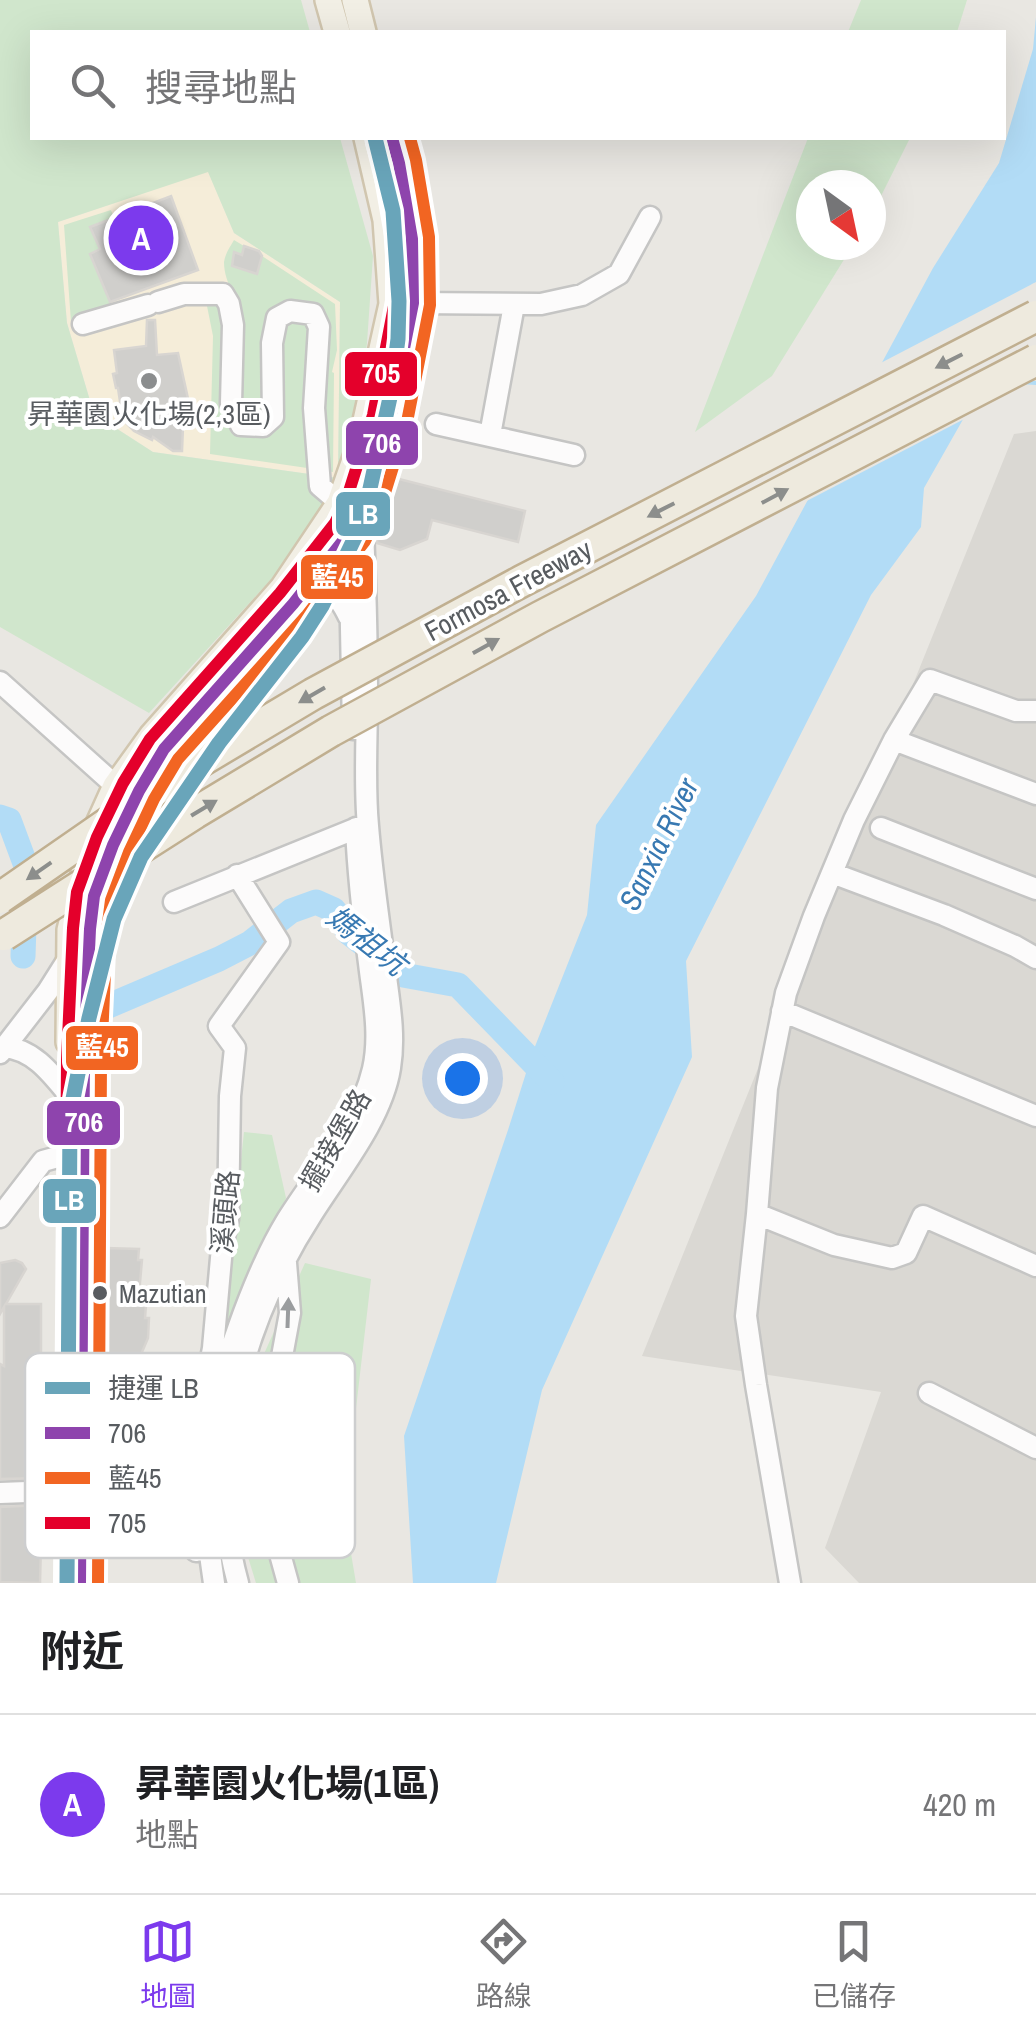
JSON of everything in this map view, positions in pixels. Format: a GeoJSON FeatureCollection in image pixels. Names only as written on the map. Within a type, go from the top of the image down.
{"type":"FeatureCollection","features":[{"type":"Feature","properties":{"kind":"highway","name":"Formosa Freeway"},"geometry":{"type":"LineString","coordinates":[[0,898],[179,774],[313,694],[522,581],[1036,316]]}},
{"type":"Feature","properties":{"kind":"highway","name":"Formosa Freeway"},"geometry":{"type":"LineString","coordinates":[[4,935],[332,731],[540,617],[1036,360]]}},
{"type":"Feature","properties":{"kind":"main road"},"geometry":{"type":"LineString","coordinates":[[328,0],[336,30]]}},
{"type":"Feature","properties":{"kind":"main road"},"geometry":{"type":"LineString","coordinates":[[355,0],[362,30]]}},
{"type":"Feature","properties":{"kind":"main road"},"geometry":{"type":"LineString","coordinates":[[82,947],[70,930],[93,838],[127,789],[293,604],[350,532],[360,443],[392,304],[386,220],[367,140]]}},
{"type":"Feature","properties":{"kind":"main road"},"geometry":{"type":"LineString","coordinates":[[73,1353],[82,947],[94,896],[127,789],[152,736],[351,505],[390,419],[413,303],[412,239],[392,140]]}},
{"type":"Feature","properties":{"kind":"main road"},"geometry":{"type":"LineString","coordinates":[[75,1152],[68,1094],[81,1043]]}},
{"type":"Feature","properties":{"kind":"main road"},"geometry":{"type":"LineString","coordinates":[[64,1583],[66,1558]]}},
{"type":"Feature","properties":{"kind":"main road"},"geometry":{"type":"LineString","coordinates":[[78,1558],[80,1583]]}},
{"type":"Feature","properties":{"kind":"street"},"geometry":{"type":"LineString","coordinates":[[413,303],[541,304],[582,294],[619,274],[650,217]]}},
{"type":"Feature","properties":{"kind":"street"},"geometry":{"type":"LineString","coordinates":[[83,324],[184,294],[223,294],[230,304],[233,326],[231,403],[240,425],[263,426],[273,417],[272,343],[277,318],[290,311],[313,314],[319,327],[314,408],[320,486],[351,505]]}},
{"type":"Feature","properties":{"kind":"street"},"geometry":{"type":"LineString","coordinates":[[490,434],[514,304]]}},
{"type":"Feature","properties":{"kind":"street"},"geometry":{"type":"LineString","coordinates":[[436,424],[574,455]]}},
{"type":"Feature","properties":{"kind":"street","name":"擺接堡路"},"geometry":{"type":"LineString","coordinates":[[351,505],[368,606],[362,826]]}},
{"type":"Feature","properties":{"kind":"street","name":"擺接堡路"},"geometry":{"type":"LineString","coordinates":[[247,1353],[300,1231],[381,1101],[390,1070],[393,1040],[383,1017],[365,868],[350,532]]}},
{"type":"Feature","properties":{"kind":"street"},"geometry":{"type":"LineString","coordinates":[[293,604],[314,591],[327,591],[341,599],[351,620]]}},
{"type":"Feature","properties":{"kind":"street"},"geometry":{"type":"LineString","coordinates":[[790,1583],[746,1316],[766,1088],[782,1011],[814,916],[854,820],[894,740],[930,680],[1016,711],[1036,712]]}},
{"type":"Feature","properties":{"kind":"street"},"geometry":{"type":"LineString","coordinates":[[0,682],[127,789]]}},
{"type":"Feature","properties":{"kind":"street"},"geometry":{"type":"LineString","coordinates":[[894,740],[1036,794]]}},
{"type":"Feature","properties":{"kind":"street"},"geometry":{"type":"LineString","coordinates":[[174,902],[362,826]]}},
{"type":"Feature","properties":{"kind":"street"},"geometry":{"type":"LineString","coordinates":[[881,828],[1036,889]]}},
{"type":"Feature","properties":{"kind":"street"},"geometry":{"type":"LineString","coordinates":[[832,873],[944,915],[1036,958]]}},
{"type":"Feature","properties":{"kind":"street","name":"溪頭路"},"geometry":{"type":"LineString","coordinates":[[213,1353],[228,1219],[230,1096],[235,1048],[219,1026],[279,942],[238,878]]}},
{"type":"Feature","properties":{"kind":"street"},"geometry":{"type":"LineString","coordinates":[[2,1050],[82,947]]}},
{"type":"Feature","properties":{"kind":"street"},"geometry":{"type":"LineString","coordinates":[[81,1043],[98,982]]}},
{"type":"Feature","properties":{"kind":"street"},"geometry":{"type":"LineString","coordinates":[[782,1011],[1036,1116]]}},
{"type":"Feature","properties":{"kind":"street","name":"擺接堡路"},"geometry":{"type":"LineString","coordinates":[[232,1353],[246,1310],[285,1223],[367,1091],[383,1017]]}},
{"type":"Feature","properties":{"kind":"street"},"geometry":{"type":"LineString","coordinates":[[2,1050],[17,1048],[38,1060],[68,1094]]}},
{"type":"Feature","properties":{"kind":"street"},"geometry":{"type":"LineString","coordinates":[[0,1217],[43,1162],[75,1152]]}},
{"type":"Feature","properties":{"kind":"street"},"geometry":{"type":"LineString","coordinates":[[757,1214],[834,1245],[892,1258],[906,1254],[924,1216],[1036,1266]]}},
{"type":"Feature","properties":{"kind":"street"},"geometry":{"type":"LineString","coordinates":[[283,1353],[290,1320],[286,1261]]}},
{"type":"Feature","properties":{"kind":"street"},"geometry":{"type":"LineString","coordinates":[[929,1393],[1036,1448]]}},
{"type":"Feature","properties":{"kind":"street"},"geometry":{"type":"LineString","coordinates":[[0,1493],[25,1492]]}},
{"type":"Feature","properties":{"kind":"street","name":"溪頭路"},"geometry":{"type":"LineString","coordinates":[[197,1558],[200,1583]]}},
{"type":"Feature","properties":{"kind":"street","name":"擺接堡路"},"geometry":{"type":"LineString","coordinates":[[210,1558],[214,1583]]}},
{"type":"Feature","properties":{"kind":"street","name":"擺接堡路"},"geometry":{"type":"LineString","coordinates":[[233,1558],[238,1583]]}},
{"type":"Feature","properties":{"kind":"street"},"geometry":{"type":"LineString","coordinates":[[281,1558],[288,1583]]}},
{"type":"Feature","properties":{"kind":"shaded area"},"geometry":{"type":"Polygon","coordinates":[[[208,171],[234,233],[340,302],[338,478],[153,452],[94,414],[67,323],[58,222],[208,171]]]}},
{"type":"Feature","properties":{"kind":"shaded area"},"geometry":{"type":"Polygon","coordinates":[[[1036,431],[1036,1583],[859,1583],[825,1548],[881,1392],[642,1356],[1014,434],[1036,431]]]}},
{"type":"Feature","properties":{"kind":"green space"},"geometry":{"type":"Polygon","coordinates":[[[0,0],[301,0],[309,30],[30,30],[30,140],[341,140],[373,256],[367,343],[354,439],[337,496],[274,576],[149,713],[0,627],[0,0]],[[208,172],[58,222],[67,323],[94,414],[153,452],[338,478],[340,302],[234,233],[208,172]]]}},
{"type":"Feature","properties":{"kind":"green space"},"geometry":{"type":"Polygon","coordinates":[[[861,0],[967,0],[958,30],[849,30],[861,0]]]}},
{"type":"Feature","properties":{"kind":"green space"},"geometry":{"type":"Polygon","coordinates":[[[807,140],[909,140],[886,186],[886,170],[796,170],[796,260],[844,260],[772,376],[695,432],[807,140]]]}},
{"type":"Feature","properties":{"kind":"green space"},"geometry":{"type":"Polygon","coordinates":[[[111,210],[114,218],[90,228],[100,249],[90,254],[110,303],[99,315],[71,322],[64,225],[111,210]]]}},
{"type":"Feature","properties":{"kind":"green space"},"geometry":{"type":"Polygon","coordinates":[[[234,240],[244,246],[242,255],[234,253],[257,274],[262,256],[335,304],[333,472],[325,471],[320,407],[326,327],[286,303],[266,411],[260,420],[247,419],[240,383],[243,323],[224,262],[234,240]]]}},
{"type":"Feature","properties":{"kind":"green space"},"geometry":{"type":"Polygon","coordinates":[[[206,301],[217,302],[225,322],[225,405],[264,433],[278,379],[283,327],[290,320],[305,322],[311,330],[314,469],[210,454],[213,336],[206,301]]]}},
{"type":"Feature","properties":{"kind":"green space"},"geometry":{"type":"Polygon","coordinates":[[[244,1132],[272,1135],[286,1198],[220,1353],[244,1132]]]}},
{"type":"Feature","properties":{"kind":"green space"},"geometry":{"type":"Polygon","coordinates":[[[305,1263],[371,1279],[355,1417],[355,1353],[264,1353],[305,1263]]]}},
{"type":"Feature","properties":{"kind":"green space"},"geometry":{"type":"Polygon","coordinates":[[[248,1558],[352,1558],[356,1583],[256,1583],[248,1558]]]}},
{"type":"Feature","properties":{"kind":"water","name":"Sanxia River"},"geometry":{"type":"Polygon","coordinates":[[[1036,17],[1036,283],[1032,284],[982,386],[924,488],[921,527],[871,595],[686,961],[692,1057],[542,1390],[496,1583],[413,1583],[404,1436],[532,1054],[587,915],[596,825],[756,596],[933,268],[999,163],[1033,49],[1036,17]]]}},
{"type":"Feature","properties":{"kind":"pier"},"geometry":{"type":"Polygon","coordinates":[[[1036,282],[972,415],[797,506],[873,367],[1036,282]]]}},
{"type":"Feature","properties":{"kind":"building"},"geometry":{"type":"Polygon","coordinates":[[[171,196],[198,270],[110,302],[90,254],[100,249],[90,227],[171,196]]]}},
{"type":"Feature","properties":{"kind":"building"},"geometry":{"type":"Polygon","coordinates":[[[244,246],[262,256],[257,274],[232,266],[234,252],[242,255],[244,246]]]}},
{"type":"Feature","properties":{"kind":"building","name":"昇華園火化場(2,3區)"},"geometry":{"type":"Polygon","coordinates":[[[147,320],[155,320],[157,355],[178,353],[194,426],[183,427],[182,451],[173,451],[153,437],[152,440],[134,431],[125,422],[140,405],[121,408],[113,374],[117,373],[114,350],[146,346],[147,320]]]}},
{"type":"Feature","properties":{"kind":"building"},"geometry":{"type":"Polygon","coordinates":[[[395,478],[525,511],[518,542],[432,520],[427,539],[400,550],[377,543],[395,478]]]}},
{"type":"Feature","properties":{"kind":"building"},"geometry":{"type":"Polygon","coordinates":[[[105,1248],[139,1249],[138,1260],[142,1260],[138,1305],[146,1305],[148,1338],[142,1353],[103,1353],[105,1248]]]}},
{"type":"Feature","properties":{"kind":"building"},"geometry":{"type":"Polygon","coordinates":[[[15,1260],[26,1269],[6,1304],[41,1304],[41,1353],[25,1353],[25,1478],[0,1479],[4,1307],[0,1314],[0,1263],[15,1260]]]}},
{"type":"Feature","properties":{"kind":"building"},"geometry":{"type":"Polygon","coordinates":[[[25,1506],[25,1558],[41,1558],[40,1583],[0,1582],[0,1507],[25,1506]]]}},
{"type":"Feature","properties":{"kind":"waterway"},"geometry":{"type":"LineString","coordinates":[[1021,382],[1036,383]]}},
{"type":"Feature","properties":{"kind":"waterway","name":"媽祖坑"},"geometry":{"type":"LineString","coordinates":[[0,817],[9,820],[26,866],[23,956]]}},
{"type":"Feature","properties":{"kind":"waterway","name":"媽祖坑"},"geometry":{"type":"LineString","coordinates":[[106,1007],[219,959],[250,943],[291,911],[316,902],[334,910],[349,933],[403,975],[458,985],[552,1082]]}},
{"type":"Feature","properties":{"kind":"metro line","name":"LB"},"geometry":{"type":"LineString","coordinates":[[68,1353],[70,1114],[114,919],[141,857],[219,743],[322,606],[358,531],[369,493],[391,393],[399,301],[393,211],[375,140]]}},
{"type":"Feature","properties":{"kind":"metro line","name":"LB"},"geometry":{"type":"LineString","coordinates":[[67,1558],[67,1583]]}},
{"type":"Feature","properties":{"kind":"transit line","name":"706"},"geometry":{"type":"LineString","coordinates":[[82,1353],[84,1060],[94,896],[113,845],[164,749],[293,604],[350,532],[362,507],[390,419],[413,303],[412,239],[393,140]]}},
{"type":"Feature","properties":{"kind":"transit line","name":"藍45"},"geometry":{"type":"LineString","coordinates":[[99,1353],[101,1060],[111,900],[154,799],[178,759],[307,615],[365,541],[379,512],[407,422],[430,305],[429,237],[411,140]]}},
{"type":"Feature","properties":{"kind":"transit line","name":"705"},"geometry":{"type":"LineString","coordinates":[[65,1353],[67,1060],[77,892],[97,837],[150,739],[280,593],[335,523],[346,501],[373,415],[395,301],[395,241],[375,143]]}},
{"type":"Feature","properties":{"kind":"transit line","name":"705"},"geometry":{"type":"LineString","coordinates":[[63,1558],[63,1583]]}},
{"type":"Feature","properties":{"kind":"transit line","name":"706"},"geometry":{"type":"LineString","coordinates":[[80,1558],[80,1583]]}},
{"type":"Feature","properties":{"kind":"transit line","name":"藍45"},"geometry":{"type":"LineString","coordinates":[[98,1558],[98,1583]]}},
{"type":"Feature","properties":{"kind":"place","name":"昇華園火化場(1區)"},"geometry":{"type":"Point","coordinates":[141,238]}},
{"type":"Feature","properties":{"kind":"place","name":"昇華園火化場(2,3區)"},"geometry":{"type":"Point","coordinates":[149,381]}},
{"type":"Feature","properties":{"kind":"place","name":"Mazutian"},"geometry":{"type":"Point","coordinates":[100,1293]}}]}
